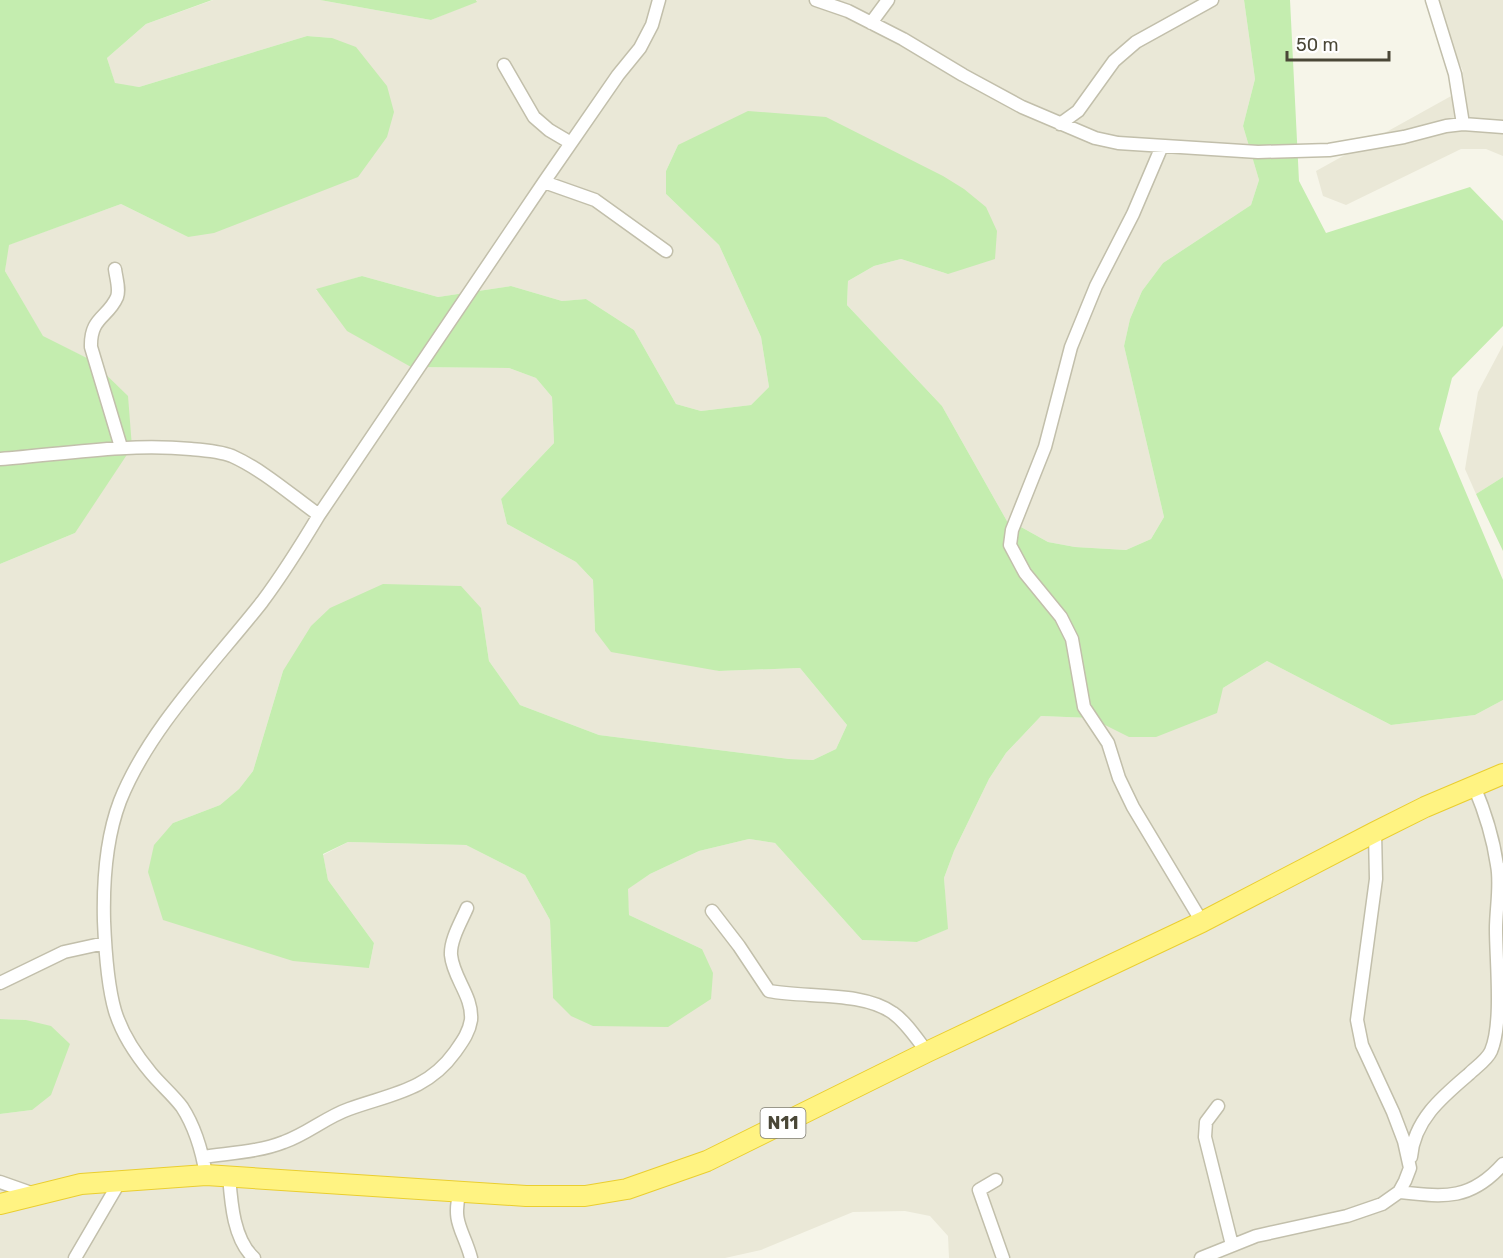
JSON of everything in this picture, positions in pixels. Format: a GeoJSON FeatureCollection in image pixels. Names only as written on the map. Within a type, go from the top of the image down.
{"type":"FeatureCollection","features":[{"type":"Feature","properties":{"kind":"highway","name":"N11"},"geometry":{"type":"LineString","coordinates":[[0,1204],[81,1184],[120,1181],[205,1166],[229,1175],[526,1196],[585,1196],[627,1189],[707,1161],[927,1052],[1202,921],[1375,832],[1503,774]]}},
{"type":"Feature","properties":{"kind":"street"},"geometry":{"type":"LineString","coordinates":[[467,908],[451,947],[451,957],[469,1000],[471,1019],[466,1037],[450,1059],[433,1076],[403,1093],[332,1116],[308,1132],[282,1143],[205,1166],[194,1130],[182,1107],[151,1073],[127,1038],[115,1010],[105,943],[103,890],[110,841],[120,801],[139,763],[176,708],[286,569],[319,515],[544,182],[640,48],[652,25],[659,0]]}},
{"type":"Feature","properties":{"kind":"street"},"geometry":{"type":"LineString","coordinates":[[816,0],[848,11],[903,39],[963,75],[1060,124],[1095,138],[1118,143],[1258,152],[1329,150],[1404,137],[1463,123],[1503,127]]}},
{"type":"Feature","properties":{"kind":"street"},"geometry":{"type":"LineString","coordinates":[[871,23],[888,0]]}},
{"type":"Feature","properties":{"kind":"street"},"geometry":{"type":"LineString","coordinates":[[1060,124],[1078,111],[1114,61],[1136,42],[1212,0]]}},
{"type":"Feature","properties":{"kind":"street"},"geometry":{"type":"LineString","coordinates":[[1432,0],[1455,74],[1463,123]]}},
{"type":"Feature","properties":{"kind":"street"},"geometry":{"type":"LineString","coordinates":[[504,65],[534,117],[549,130],[571,143]]}},
{"type":"Feature","properties":{"kind":"street"},"geometry":{"type":"LineString","coordinates":[[1162,146],[1133,214],[1096,286],[1071,347],[1046,447],[1012,530],[1010,545],[1024,573],[1065,624],[1072,639],[1084,707],[1108,743],[1119,777],[1133,807],[1202,921]]}},
{"type":"Feature","properties":{"kind":"street"},"geometry":{"type":"LineString","coordinates":[[544,182],[595,200],[666,251]]}},
{"type":"Feature","properties":{"kind":"street"},"geometry":{"type":"LineString","coordinates":[[115,269],[118,290],[116,299],[99,318],[91,334],[91,340],[121,447]]}},
{"type":"Feature","properties":{"kind":"street"},"geometry":{"type":"LineString","coordinates":[[0,459],[121,447],[169,447],[229,455],[252,467],[319,515]]}},
{"type":"Feature","properties":{"kind":"street"},"geometry":{"type":"LineString","coordinates":[[1201,1258],[1256,1236],[1347,1216],[1382,1204],[1399,1192],[1410,1168],[1412,1146],[1419,1128],[1438,1101],[1490,1053],[1496,1039],[1499,999],[1496,931],[1498,867],[1484,810],[1474,786]]}},
{"type":"Feature","properties":{"kind":"street"},"geometry":{"type":"LineString","coordinates":[[1375,832],[1376,879],[1357,1020],[1362,1045],[1394,1112],[1410,1168]]}},
{"type":"Feature","properties":{"kind":"street"},"geometry":{"type":"LineString","coordinates":[[712,911],[740,946],[770,991],[880,1004],[896,1014],[927,1052]]}},
{"type":"Feature","properties":{"kind":"street"},"geometry":{"type":"LineString","coordinates":[[0,983],[64,952],[105,943]]}},
{"type":"Feature","properties":{"kind":"street"},"geometry":{"type":"LineString","coordinates":[[1218,1106],[1206,1122],[1205,1137],[1232,1245]]}},
{"type":"Feature","properties":{"kind":"street"},"geometry":{"type":"LineString","coordinates":[[1399,1192],[1455,1195],[1475,1189],[1503,1164]]}},
{"type":"Feature","properties":{"kind":"street"},"geometry":{"type":"LineString","coordinates":[[229,1175],[232,1205],[238,1229],[248,1253],[254,1258]]}},
{"type":"Feature","properties":{"kind":"street"},"geometry":{"type":"LineString","coordinates":[[996,1180],[979,1190],[1003,1258]]}},
{"type":"Feature","properties":{"kind":"street"},"geometry":{"type":"LineString","coordinates":[[75,1258],[120,1181]]}},
{"type":"Feature","properties":{"kind":"street"},"geometry":{"type":"LineString","coordinates":[[0,1182],[33,1194]]}},
{"type":"Feature","properties":{"kind":"street"},"geometry":{"type":"LineString","coordinates":[[460,1192],[456,1220],[471,1258]]}},
{"type":"Feature","properties":{"kind":"shaded area"},"geometry":{"type":"Polygon","coordinates":[[[213,0],[320,0],[431,20],[476,0],[1244,0],[1255,79],[1243,126],[1259,180],[1251,205],[1163,263],[1142,291],[1130,319],[1124,346],[1164,517],[1151,539],[1126,550],[1075,547],[1048,542],[1021,527],[1012,530],[942,406],[847,305],[848,281],[874,266],[901,259],[948,274],[678,145],[666,171],[666,194],[719,245],[761,337],[769,387],[751,405],[701,411],[676,404],[634,330],[586,299],[562,301],[511,286],[438,297],[362,276],[316,290],[411,367],[509,368],[536,378],[552,397],[554,443],[501,499],[507,524],[576,562],[593,580],[595,631],[719,671],[800,668],[847,725],[836,749],[813,760],[789,759],[599,735],[520,705],[489,661],[481,609],[283,671],[253,771],[239,789],[220,805],[173,823],[369,968],[374,943],[328,880],[323,855],[348,842],[466,845],[525,875],[550,920],[553,998],[702,949],[629,915],[627,889],[650,874],[699,851],[749,839],[775,843],[862,940],[917,942],[947,929],[944,878],[954,851],[989,779],[1006,753],[1041,716],[1091,718],[1223,688],[1267,661],[1391,725],[1475,715],[1503,700],[1503,1258],[949,1258],[948,1236],[930,1216],[905,1211],[853,1212],[761,1250],[725,1258],[0,1258],[0,1114],[32,1110],[26,1020],[0,1019],[0,564],[75,533],[91,360],[43,337],[5,271],[8,245],[121,204],[188,237],[332,38],[307,36],[139,87],[115,84],[107,58],[146,24],[213,0]]]}},
{"type":"Feature","properties":{"kind":"shaded area"},"geometry":{"type":"Polygon","coordinates":[[[1430,0],[1503,0],[1503,156],[1486,149],[1461,149],[1346,205],[1323,196],[1316,171],[1453,95],[1463,71],[1430,0]]]}},
{"type":"Feature","properties":{"kind":"shaded area"},"geometry":{"type":"Polygon","coordinates":[[[1503,345],[1503,477],[1476,494],[1465,469],[1478,392],[1503,345]]]}},
{"type":"Feature","properties":{"kind":"green space"},"geometry":{"type":"Polygon","coordinates":[[[0,0],[212,0],[146,24],[107,58],[115,83],[139,87],[307,36],[332,38],[356,47],[387,86],[394,112],[387,137],[358,177],[214,233],[188,237],[121,204],[9,245],[5,271],[43,336],[91,360],[128,396],[132,447],[75,533],[0,564],[0,0]]]}},
{"type":"Feature","properties":{"kind":"green space"},"geometry":{"type":"Polygon","coordinates":[[[320,0],[476,0],[477,2],[431,20],[320,0]]]}},
{"type":"Feature","properties":{"kind":"green space"},"geometry":{"type":"Polygon","coordinates":[[[1244,0],[1290,0],[1299,181],[1326,233],[1470,187],[1503,221],[1503,326],[1452,378],[1439,429],[1503,580],[1503,700],[1475,715],[1391,725],[1267,661],[1223,688],[1217,713],[1156,737],[1129,737],[1091,718],[1041,716],[1006,753],[989,779],[954,851],[944,878],[948,929],[917,942],[862,940],[775,843],[749,839],[699,851],[650,874],[628,889],[629,915],[702,949],[713,973],[711,999],[668,1027],[593,1026],[571,1016],[553,998],[550,920],[525,875],[466,845],[348,842],[323,854],[328,880],[374,943],[369,968],[293,961],[163,920],[148,872],[154,845],[173,823],[220,805],[239,789],[253,771],[283,671],[311,626],[330,608],[383,584],[461,586],[481,608],[489,661],[520,705],[599,735],[813,760],[836,749],[847,725],[800,668],[719,671],[611,652],[595,631],[593,580],[576,562],[507,524],[501,499],[554,443],[552,397],[536,378],[509,368],[411,367],[347,331],[316,289],[362,276],[438,297],[511,286],[562,301],[586,299],[634,330],[676,404],[701,411],[751,405],[769,387],[761,337],[719,245],[666,194],[666,171],[678,145],[748,111],[826,117],[943,176],[964,189],[986,207],[997,231],[995,259],[948,274],[901,259],[874,266],[848,281],[847,305],[942,406],[1012,530],[1021,527],[1048,542],[1075,547],[1126,550],[1151,539],[1164,517],[1124,346],[1130,319],[1142,291],[1163,263],[1251,205],[1259,180],[1243,126],[1255,79],[1244,0]]]}},
{"type":"Feature","properties":{"kind":"green space"},"geometry":{"type":"Polygon","coordinates":[[[1503,477],[1503,551],[1476,494],[1503,477]]]}},
{"type":"Feature","properties":{"kind":"green space"},"geometry":{"type":"Polygon","coordinates":[[[0,1019],[26,1020],[51,1026],[70,1044],[51,1095],[32,1110],[0,1114],[0,1019]]]}}]}
